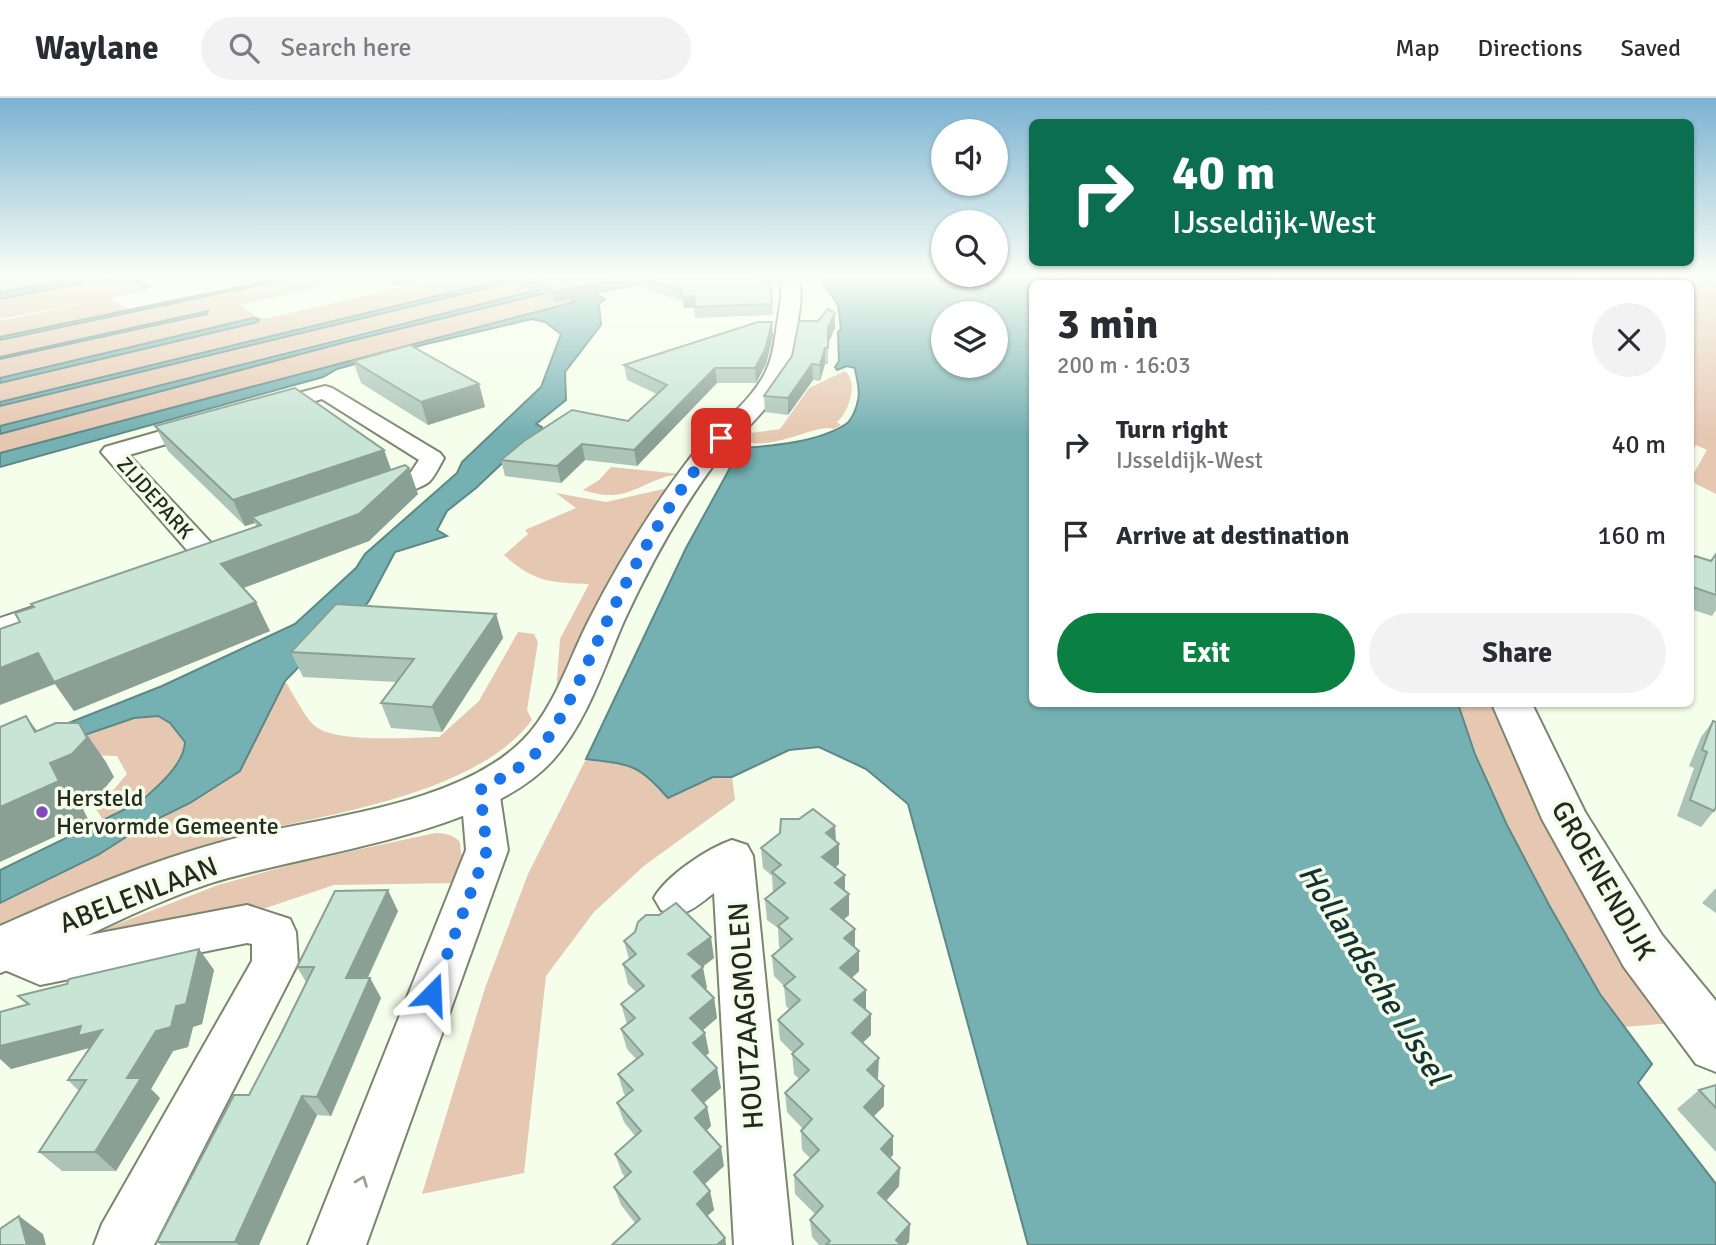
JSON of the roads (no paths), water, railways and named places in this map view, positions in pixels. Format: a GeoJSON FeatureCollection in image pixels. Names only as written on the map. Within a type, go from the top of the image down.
{"type":"FeatureCollection","features":[{"type":"Feature","properties":{"kind":"street","name":"ABELENLAAN"},"geometry":{"type":"LineString","coordinates":[[2,949],[101,904],[225,860],[391,819],[480,790],[537,752],[554,726],[670,505],[705,457],[776,374],[787,329]]}},
{"type":"Feature","properties":{"kind":"street","name":"ZIJDEPARK"},"geometry":{"type":"LineString","coordinates":[[204,552],[113,452],[325,392],[432,458],[419,477],[343,504]]}},
{"type":"Feature","properties":{"kind":"street"},"geometry":{"type":"LineString","coordinates":[[0,628],[89,596]]}},
{"type":"Feature","properties":{"kind":"street","name":"GROENENDIJK"},"geometry":{"type":"LineString","coordinates":[[1513,707],[1565,819],[1643,951],[1716,1045]]}},
{"type":"Feature","properties":{"kind":"street"},"geometry":{"type":"LineString","coordinates":[[338,1245],[487,850],[480,790]]}},
{"type":"Feature","properties":{"kind":"street","name":"HOUTZAAGMOLEN"},"geometry":{"type":"LineString","coordinates":[[676,898],[732,856],[763,1245]]}},
{"type":"Feature","properties":{"kind":"street"},"geometry":{"type":"LineString","coordinates":[[2,949],[40,965],[247,924],[274,932],[275,964],[123,1245]]}},
{"type":"Feature","properties":{"kind":"water"},"geometry":{"type":"Polygon","coordinates":[[[40,329],[54,329],[0,340],[0,337],[40,329]]]}},
{"type":"Feature","properties":{"kind":"water"},"geometry":{"type":"Polygon","coordinates":[[[129,329],[140,329],[0,359],[129,329]]]}},
{"type":"Feature","properties":{"kind":"water"},"geometry":{"type":"Polygon","coordinates":[[[209,329],[230,329],[0,383],[0,378],[209,329]]]}},
{"type":"Feature","properties":{"kind":"water"},"geometry":{"type":"Polygon","coordinates":[[[303,329],[320,329],[0,406],[0,402],[303,329]]]}},
{"type":"Feature","properties":{"kind":"water"},"geometry":{"type":"Polygon","coordinates":[[[384,329],[401,329],[0,434],[0,426],[384,329]]]}},
{"type":"Feature","properties":{"kind":"water"},"geometry":{"type":"Polygon","coordinates":[[[473,329],[492,329],[337,369],[323,377],[0,467],[0,453],[473,329]]]}},
{"type":"Feature","properties":{"kind":"water"},"geometry":{"type":"Polygon","coordinates":[[[554,329],[598,329],[565,372],[566,400],[536,424],[542,427],[541,433],[529,438],[476,488],[447,511],[437,530],[447,536],[395,552],[369,601],[352,622],[336,628],[285,681],[240,771],[98,855],[0,903],[0,870],[140,802],[175,767],[185,742],[170,723],[158,716],[134,718],[73,739],[0,750],[162,686],[295,624],[356,568],[365,554],[457,473],[462,462],[541,387],[561,334],[554,329]]]}},
{"type":"Feature","properties":{"kind":"water","name":"Hollandsche IJssel"},"geometry":{"type":"Polygon","coordinates":[[[841,329],[931,329],[931,378],[1008,378],[1008,329],[1029,329],[1029,707],[1459,707],[1475,754],[1507,825],[1549,905],[1600,994],[1652,1064],[1638,1083],[1716,1184],[1716,1245],[1028,1245],[908,804],[866,769],[819,747],[789,750],[732,777],[713,777],[668,798],[640,771],[632,767],[586,759],[686,548],[741,448],[781,444],[823,435],[846,424],[852,416],[857,406],[859,388],[855,368],[847,366],[837,370],[835,367],[839,361],[838,332],[841,329]]]}},
{"type":"Feature","properties":{"kind":"place","name":"Hersteld Hervormde Gemeente"},"geometry":{"type":"Point","coordinates":[42,812]}}]}
